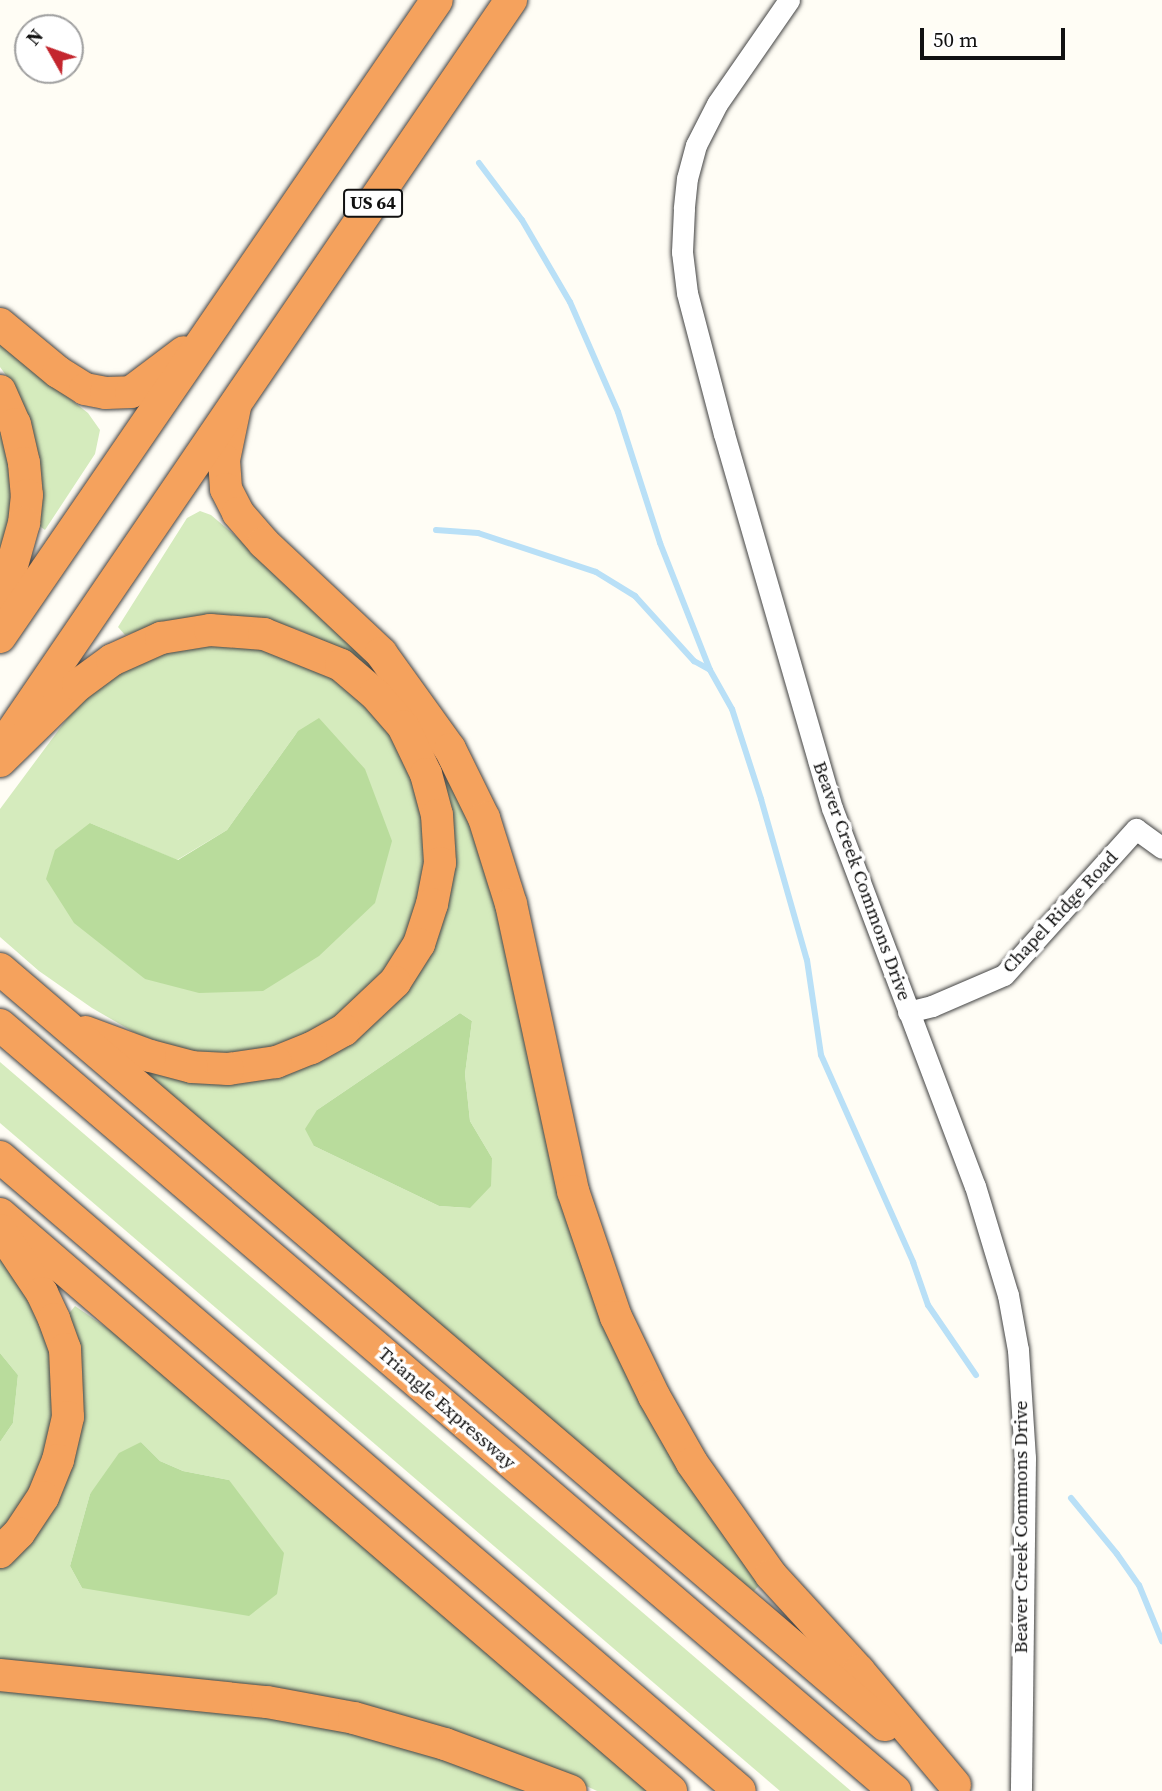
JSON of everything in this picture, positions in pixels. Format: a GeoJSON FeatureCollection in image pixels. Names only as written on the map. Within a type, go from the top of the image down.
{"type":"FeatureCollection","features":[{"type":"Feature","properties":{"kind":"highway","name":"US 64"},"geometry":{"type":"LineString","coordinates":[[0,637],[437,0]]}},
{"type":"Feature","properties":{"kind":"highway","name":"US 64"},"geometry":{"type":"LineString","coordinates":[[0,749],[512,0]]}},
{"type":"Feature","properties":{"kind":"highway"},"geometry":{"type":"LineString","coordinates":[[0,324],[58,372],[85,389],[106,393],[131,392],[156,376],[212,329]]}},
{"type":"Feature","properties":{"kind":"highway"},"geometry":{"type":"LineString","coordinates":[[0,391],[15,424],[24,463],[27,495],[24,523],[0,608]]}},
{"type":"Feature","properties":{"kind":"highway"},"geometry":{"type":"LineString","coordinates":[[235,407],[224,460],[226,489],[238,513],[264,544],[381,653],[450,749],[484,818],[511,904],[573,1191],[616,1317],[654,1396],[692,1463],[771,1575],[859,1671],[959,1788]]}},
{"type":"Feature","properties":{"kind":"highway"},"geometry":{"type":"LineString","coordinates":[[0,761],[78,685],[112,660],[161,638],[210,630],[264,634],[341,665],[375,694],[402,726],[426,774],[437,816],[440,863],[432,904],[419,944],[395,982],[372,1007],[344,1030],[311,1048],[276,1062],[229,1069],[192,1067],[150,1056],[63,1024]]}},
{"type":"Feature","properties":{"kind":"highway"},"geometry":{"type":"LineString","coordinates":[[0,969],[959,1788]]}},
{"type":"Feature","properties":{"kind":"highway","name":"Triangle Expressway"},"geometry":{"type":"LineString","coordinates":[[0,1025],[895,1791]]}},
{"type":"Feature","properties":{"kind":"highway"},"geometry":{"type":"LineString","coordinates":[[0,1157],[740,1791]]}},
{"type":"Feature","properties":{"kind":"highway"},"geometry":{"type":"LineString","coordinates":[[0,1214],[671,1791]]}},
{"type":"Feature","properties":{"kind":"highway"},"geometry":{"type":"LineString","coordinates":[[0,1230],[42,1293],[65,1349],[68,1417],[58,1461],[43,1497],[19,1533],[0,1552]]}},
{"type":"Feature","properties":{"kind":"highway"},"geometry":{"type":"LineString","coordinates":[[0,1675],[267,1702],[354,1718],[445,1744],[571,1791]]}},
{"type":"Feature","properties":{"kind":"street","name":"Beaver Creek Commons Drive"},"geometry":{"type":"LineString","coordinates":[[789,0],[717,104],[696,145],[687,178],[684,209],[682,252],[687,293],[724,434],[832,808],[993,1238],[1018,1350],[1026,1458],[1021,1790]]}},
{"type":"Feature","properties":{"kind":"street","name":"Chapel Ridge Road"},"geometry":{"type":"LineString","coordinates":[[908,1012],[932,1006],[1004,975],[1136,830],[1162,848]]}},
{"type":"Feature","properties":{"kind":"green space"},"geometry":{"type":"Polygon","coordinates":[[[0,344],[88,413],[100,430],[95,454],[45,530],[38,525],[8,378],[0,367],[0,344]]]}},
{"type":"Feature","properties":{"kind":"green space"},"geometry":{"type":"Polygon","coordinates":[[[0,418],[18,503],[0,570],[0,418]]]}},
{"type":"Feature","properties":{"kind":"green space"},"geometry":{"type":"Polygon","coordinates":[[[200,511],[211,515],[257,554],[368,656],[381,682],[330,645],[297,629],[268,622],[146,629],[125,635],[118,627],[187,518],[200,511]]]}},
{"type":"Feature","properties":{"kind":"green space"},"geometry":{"type":"Polygon","coordinates":[[[248,641],[339,676],[376,709],[419,786],[427,876],[414,924],[369,994],[302,1041],[227,1057],[189,1052],[137,1034],[92,1008],[39,971],[0,937],[0,809],[72,712],[117,669],[151,651],[248,641]],[[298,731],[227,830],[177,860],[90,823],[145,979],[298,731]]]}},
{"type":"Feature","properties":{"kind":"green space"},"geometry":{"type":"Polygon","coordinates":[[[319,718],[365,769],[392,841],[375,903],[319,956],[263,991],[199,993],[145,979],[74,923],[46,879],[55,850],[90,823],[178,860],[227,830],[298,731],[319,718]]]}},
{"type":"Feature","properties":{"kind":"green space"},"geometry":{"type":"Polygon","coordinates":[[[450,778],[484,855],[554,1157],[763,1581],[754,1591],[701,1554],[141,1076],[149,1067],[225,1080],[416,971],[441,783],[450,778]],[[460,1013],[317,1110],[314,1146],[439,1206],[469,1208],[492,1158],[470,1121],[465,1074],[472,1021],[460,1013]]]}},
{"type":"Feature","properties":{"kind":"green space"},"geometry":{"type":"Polygon","coordinates":[[[460,1013],[472,1021],[465,1074],[470,1121],[492,1158],[491,1186],[470,1208],[439,1206],[314,1146],[305,1129],[317,1110],[460,1013]]]}},
{"type":"Feature","properties":{"kind":"green space"},"geometry":{"type":"Polygon","coordinates":[[[0,1062],[851,1791],[780,1791],[0,1123],[0,1062]]]}},
{"type":"Feature","properties":{"kind":"green space"},"geometry":{"type":"Polygon","coordinates":[[[0,1250],[45,1321],[57,1373],[55,1429],[40,1480],[0,1536],[0,1442],[13,1423],[18,1375],[0,1353],[0,1250]]]}},
{"type":"Feature","properties":{"kind":"green space"},"geometry":{"type":"Polygon","coordinates":[[[75,1306],[142,1352],[655,1791],[597,1791],[550,1769],[0,1664],[0,1568],[21,1548],[47,1513],[67,1316],[75,1306]],[[141,1442],[90,1494],[70,1566],[82,1588],[229,1480],[183,1471],[160,1461],[141,1442]]]}},
{"type":"Feature","properties":{"kind":"green space"},"geometry":{"type":"Polygon","coordinates":[[[0,1353],[18,1375],[13,1423],[0,1442],[0,1353]]]}},
{"type":"Feature","properties":{"kind":"green space"},"geometry":{"type":"Polygon","coordinates":[[[141,1442],[160,1461],[183,1471],[229,1480],[284,1553],[277,1594],[249,1616],[82,1588],[70,1566],[90,1494],[119,1453],[141,1442]]]}},
{"type":"Feature","properties":{"kind":"green space"},"geometry":{"type":"Polygon","coordinates":[[[0,1691],[109,1697],[257,1713],[344,1729],[471,1765],[537,1791],[0,1791],[0,1691]]]}},
{"type":"Feature","properties":{"kind":"waterway"},"geometry":{"type":"LineString","coordinates":[[479,163],[522,220],[570,302],[618,412],[660,543],[710,670],[732,709],[761,799],[807,960],[821,1055],[913,1262],[928,1305],[976,1375]]}},
{"type":"Feature","properties":{"kind":"waterway"},"geometry":{"type":"LineString","coordinates":[[436,530],[478,533],[596,572],[635,596],[694,661],[710,670]]}},
{"type":"Feature","properties":{"kind":"waterway"},"geometry":{"type":"LineString","coordinates":[[1071,1498],[1139,1585],[1162,1641]]}}]}
